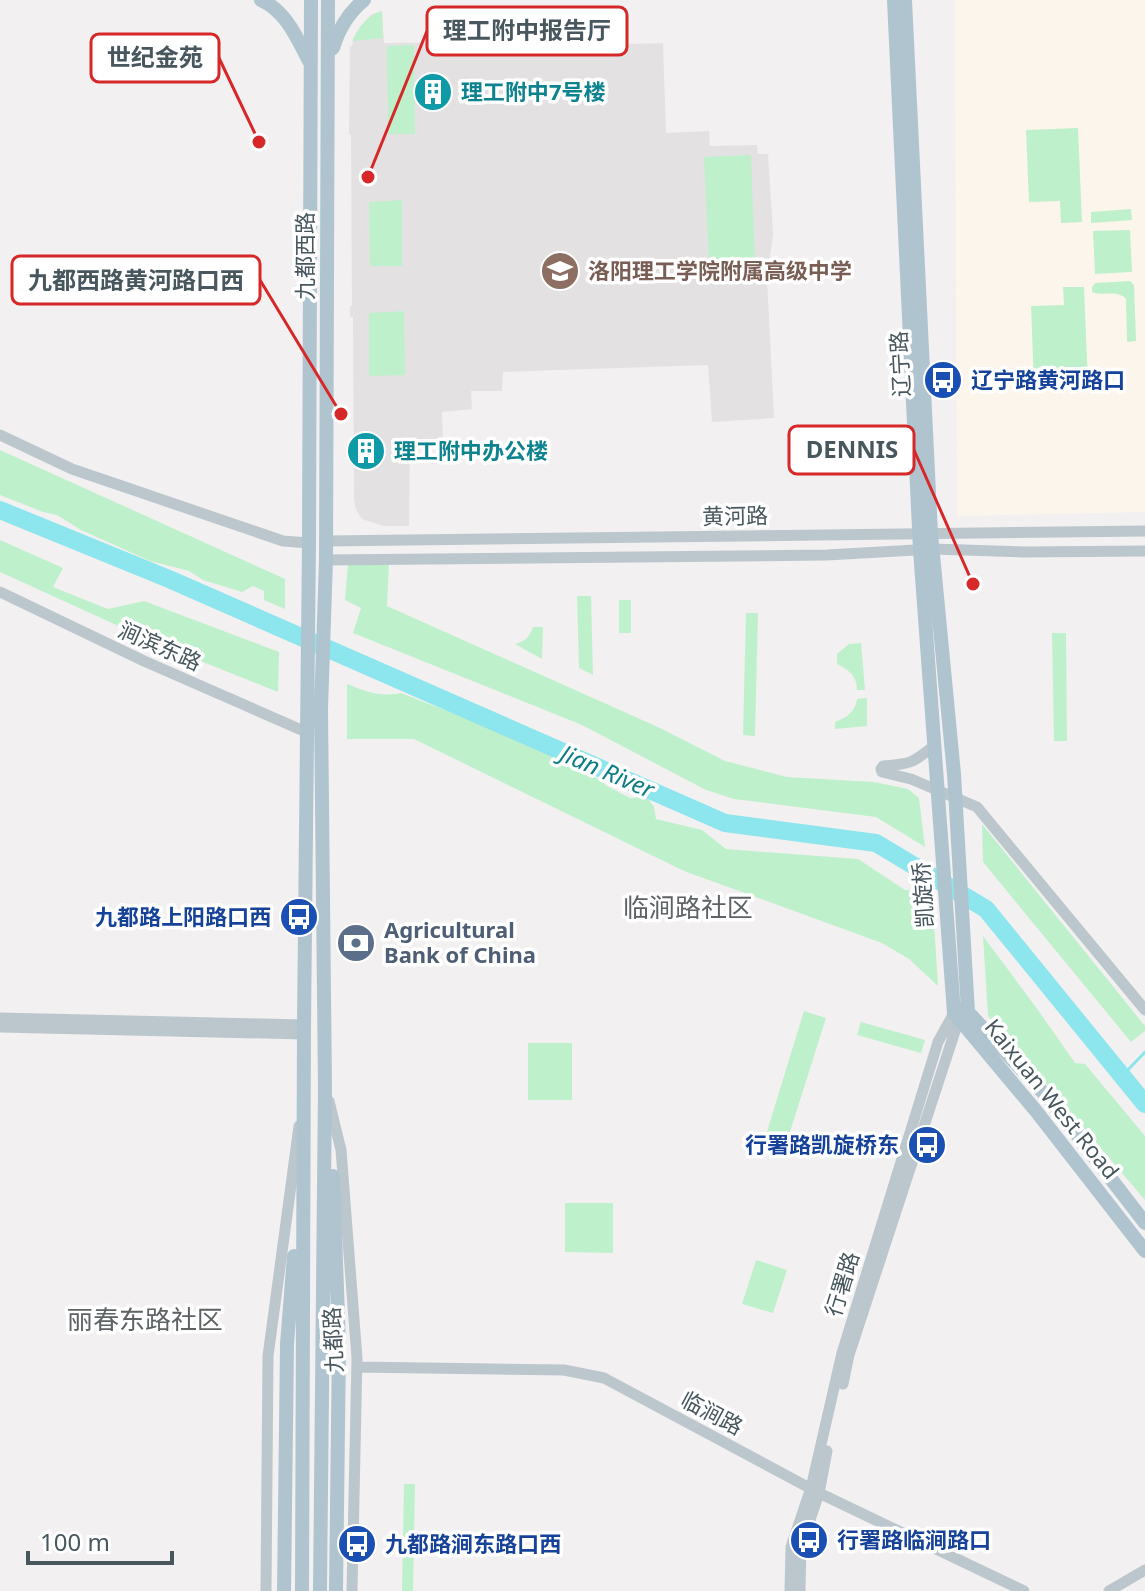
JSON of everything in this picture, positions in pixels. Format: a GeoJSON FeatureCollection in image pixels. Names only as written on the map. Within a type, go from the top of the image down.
{"type":"FeatureCollection","features":[{"type":"Feature","properties":{"kind":"main road"},"geometry":{"type":"LineString","coordinates":[[261,0],[279,13],[292,29],[312,66]]}},
{"type":"Feature","properties":{"kind":"main road","name":"九都西路"},"geometry":{"type":"LineString","coordinates":[[309,543],[311,0]]}},
{"type":"Feature","properties":{"kind":"main road","name":"九都西路"},"geometry":{"type":"LineString","coordinates":[[326,560],[328,0]]}},
{"type":"Feature","properties":{"kind":"main road"},"geometry":{"type":"LineString","coordinates":[[327,71],[338,31],[354,8],[364,0]]}},
{"type":"Feature","properties":{"kind":"main road","name":"辽宁路"},"geometry":{"type":"LineString","coordinates":[[894,0],[926,542],[954,774]]}},
{"type":"Feature","properties":{"kind":"main road","name":"辽宁路"},"geometry":{"type":"LineString","coordinates":[[905,0],[936,773]]}},
{"type":"Feature","properties":{"kind":"main road"},"geometry":{"type":"LineString","coordinates":[[309,543],[314,707]]}},
{"type":"Feature","properties":{"kind":"main road"},"geometry":{"type":"LineString","coordinates":[[314,707],[326,560]]}},
{"type":"Feature","properties":{"kind":"main road","name":"九都路"},"geometry":{"type":"LineString","coordinates":[[302,1591],[306,732],[314,707]]}},
{"type":"Feature","properties":{"kind":"main road","name":"九都路"},"geometry":{"type":"LineString","coordinates":[[314,707],[325,1088],[320,1591]]}},
{"type":"Feature","properties":{"kind":"main road","name":"凯旋桥"},"geometry":{"type":"LineString","coordinates":[[936,773],[962,1011]]}},
{"type":"Feature","properties":{"kind":"main road","name":"凯旋桥"},"geometry":{"type":"LineString","coordinates":[[954,774],[962,1011]]}},
{"type":"Feature","properties":{"kind":"main road","name":"Kaixuan West Road"},"geometry":{"type":"LineString","coordinates":[[962,1011],[1050,1100],[1145,1223]]}},
{"type":"Feature","properties":{"kind":"main road","name":"Kaixuan West Road"},"geometry":{"type":"LineString","coordinates":[[962,1011],[1145,1251]]}},
{"type":"Feature","properties":{"kind":"main road"},"geometry":{"type":"LineString","coordinates":[[325,1088],[334,1187],[339,1345],[336,1591]]}},
{"type":"Feature","properties":{"kind":"main road"},"geometry":{"type":"LineString","coordinates":[[284,1591],[287,1344],[303,1141]]}},
{"type":"Feature","properties":{"kind":"street"},"geometry":{"type":"LineString","coordinates":[[0,435],[72,469],[283,541],[309,543]]}},
{"type":"Feature","properties":{"kind":"street","name":"黄河路"},"geometry":{"type":"LineString","coordinates":[[326,541],[926,542],[1145,531]]}},
{"type":"Feature","properties":{"kind":"street","name":"黄河路"},"geometry":{"type":"LineString","coordinates":[[326,560],[827,555],[926,542],[1024,552],[1145,551]]}},
{"type":"Feature","properties":{"kind":"street","name":"涧滨东路"},"geometry":{"type":"LineString","coordinates":[[0,592],[144,661],[306,732]]}},
{"type":"Feature","properties":{"kind":"street"},"geometry":{"type":"LineString","coordinates":[[935,745],[916,762],[883,766],[882,772],[911,779],[977,807],[1145,1010]]}},
{"type":"Feature","properties":{"kind":"street","name":"行署路"},"geometry":{"type":"LineString","coordinates":[[800,1591],[801,1547],[842,1353],[938,1042],[962,1011]]}},
{"type":"Feature","properties":{"kind":"street"},"geometry":{"type":"LineString","coordinates":[[0,1018],[304,1029]]}},
{"type":"Feature","properties":{"kind":"street"},"geometry":{"type":"LineString","coordinates":[[0,1027],[304,1029]]}},
{"type":"Feature","properties":{"kind":"street","name":"九都路"},"geometry":{"type":"LineString","coordinates":[[325,1088],[341,1150],[357,1367],[352,1591]]}},
{"type":"Feature","properties":{"kind":"street","name":"九都路"},"geometry":{"type":"LineString","coordinates":[[266,1591],[268,1356],[303,1090]]}},
{"type":"Feature","properties":{"kind":"street","name":"临涧路"},"geometry":{"type":"LineString","coordinates":[[357,1367],[564,1370],[604,1378],[815,1490],[1024,1591]]}},
{"type":"Feature","properties":{"kind":"street","name":"行署路"},"geometry":{"type":"LineString","coordinates":[[790,1591],[791,1547],[815,1490]]}},
{"type":"Feature","properties":{"kind":"street"},"geometry":{"type":"LineString","coordinates":[[1109,1591],[1145,1570]]}},
{"type":"Feature","properties":{"kind":"shaded area"},"geometry":{"type":"Polygon","coordinates":[[[955,0],[1145,0],[1145,512],[957,516],[955,0]]]}},
{"type":"Feature","properties":{"kind":"shaded area","name":"洛阳理工学院附属高级中学"},"geometry":{"type":"Polygon","coordinates":[[[382,11],[384,43],[536,41],[537,46],[555,46],[663,43],[666,133],[709,131],[710,146],[757,145],[758,154],[768,154],[773,234],[767,278],[774,418],[712,422],[708,365],[503,372],[502,391],[471,391],[472,409],[442,412],[443,439],[410,439],[409,526],[383,526],[362,519],[354,500],[350,46],[366,20],[382,11]]]}},
{"type":"Feature","properties":{"kind":"green space"},"geometry":{"type":"Polygon","coordinates":[[[382,11],[383,38],[352,41],[364,23],[382,11]]]}},
{"type":"Feature","properties":{"kind":"green space"},"geometry":{"type":"Polygon","coordinates":[[[414,45],[415,134],[388,134],[387,46],[414,45]]]}},
{"type":"Feature","properties":{"kind":"green space"},"geometry":{"type":"Polygon","coordinates":[[[1078,128],[1082,222],[1061,223],[1060,201],[1029,202],[1026,130],[1078,128]]]}},
{"type":"Feature","properties":{"kind":"green space"},"geometry":{"type":"Polygon","coordinates":[[[751,155],[755,261],[709,263],[704,157],[751,155]]]}},
{"type":"Feature","properties":{"kind":"green space"},"geometry":{"type":"Polygon","coordinates":[[[402,200],[402,266],[370,266],[369,202],[402,200]]]}},
{"type":"Feature","properties":{"kind":"green space"},"geometry":{"type":"Polygon","coordinates":[[[1131,209],[1132,220],[1091,223],[1091,212],[1131,209]]]}},
{"type":"Feature","properties":{"kind":"green space"},"geometry":{"type":"Polygon","coordinates":[[[1130,230],[1132,272],[1095,274],[1093,231],[1130,230]]]}},
{"type":"Feature","properties":{"kind":"green space"},"geometry":{"type":"Polygon","coordinates":[[[1130,281],[1134,285],[1136,341],[1127,342],[1126,299],[1118,294],[1092,292],[1092,287],[1095,283],[1130,281]]]}},
{"type":"Feature","properties":{"kind":"green space"},"geometry":{"type":"Polygon","coordinates":[[[1063,287],[1084,287],[1088,383],[1034,385],[1031,306],[1064,305],[1063,287]]]}},
{"type":"Feature","properties":{"kind":"green space"},"geometry":{"type":"Polygon","coordinates":[[[404,311],[405,375],[369,376],[369,313],[404,311]]]}},
{"type":"Feature","properties":{"kind":"green space"},"geometry":{"type":"Polygon","coordinates":[[[0,450],[285,579],[285,609],[264,600],[264,591],[253,586],[242,592],[203,580],[189,571],[150,561],[81,530],[57,515],[0,495],[0,450]]]}},
{"type":"Feature","properties":{"kind":"green space"},"geometry":{"type":"Polygon","coordinates":[[[0,540],[63,568],[53,587],[108,609],[144,601],[279,652],[278,692],[156,643],[0,572],[0,540]]]}},
{"type":"Feature","properties":{"kind":"green space"},"geometry":{"type":"Polygon","coordinates":[[[389,563],[387,606],[660,728],[725,761],[787,777],[874,782],[908,789],[919,798],[925,847],[876,817],[734,799],[706,790],[582,725],[353,633],[361,608],[345,600],[348,564],[389,563]]]}},
{"type":"Feature","properties":{"kind":"green space"},"geometry":{"type":"Polygon","coordinates":[[[577,596],[591,596],[593,675],[579,668],[577,596]]]}},
{"type":"Feature","properties":{"kind":"green space"},"geometry":{"type":"Polygon","coordinates":[[[619,600],[631,600],[631,633],[619,633],[619,600]]]}},
{"type":"Feature","properties":{"kind":"green space"},"geometry":{"type":"Polygon","coordinates":[[[746,613],[758,613],[755,736],[743,735],[746,613]]]}},
{"type":"Feature","properties":{"kind":"green space"},"geometry":{"type":"Polygon","coordinates":[[[533,627],[543,627],[542,659],[515,644],[527,638],[533,627]]]}},
{"type":"Feature","properties":{"kind":"green space"},"geometry":{"type":"Polygon","coordinates":[[[1052,633],[1066,633],[1067,741],[1054,741],[1052,633]]]}},
{"type":"Feature","properties":{"kind":"green space"},"geometry":{"type":"Polygon","coordinates":[[[861,643],[865,690],[857,690],[852,674],[837,664],[837,654],[849,644],[861,643]]]}},
{"type":"Feature","properties":{"kind":"green space"},"geometry":{"type":"Polygon","coordinates":[[[347,684],[374,693],[401,693],[573,760],[607,786],[630,798],[647,797],[654,807],[656,819],[702,830],[726,849],[858,859],[905,890],[932,891],[938,986],[909,959],[882,943],[684,871],[414,739],[347,739],[347,684]]]}},
{"type":"Feature","properties":{"kind":"green space"},"geometry":{"type":"Polygon","coordinates":[[[867,698],[867,726],[835,729],[835,722],[850,714],[857,699],[867,698]]]}},
{"type":"Feature","properties":{"kind":"green space"},"geometry":{"type":"Polygon","coordinates":[[[982,824],[1145,1026],[1145,1031],[1131,1042],[983,862],[982,824]]]}},
{"type":"Feature","properties":{"kind":"green space"},"geometry":{"type":"Polygon","coordinates":[[[983,936],[1075,1063],[1085,1064],[1145,1136],[1145,1200],[988,1016],[983,936]]]}},
{"type":"Feature","properties":{"kind":"green space"},"geometry":{"type":"Polygon","coordinates":[[[804,1011],[826,1018],[782,1157],[765,1138],[804,1011]]]}},
{"type":"Feature","properties":{"kind":"green space"},"geometry":{"type":"Polygon","coordinates":[[[861,1022],[925,1040],[921,1053],[857,1035],[861,1022]]]}},
{"type":"Feature","properties":{"kind":"green space"},"geometry":{"type":"Polygon","coordinates":[[[528,1043],[572,1043],[572,1100],[528,1100],[528,1043]]]}},
{"type":"Feature","properties":{"kind":"green space"},"geometry":{"type":"Polygon","coordinates":[[[565,1203],[613,1203],[613,1253],[565,1252],[565,1203]]]}},
{"type":"Feature","properties":{"kind":"green space"},"geometry":{"type":"Polygon","coordinates":[[[756,1260],[787,1270],[773,1313],[742,1304],[756,1260]]]}},
{"type":"Feature","properties":{"kind":"green space"},"geometry":{"type":"Polygon","coordinates":[[[404,1484],[415,1484],[413,1591],[402,1591],[404,1484]]]}},
{"type":"Feature","properties":{"kind":"waterway","name":"Jian River"},"geometry":{"type":"LineString","coordinates":[[0,510],[169,579],[725,823],[876,843],[986,909],[1145,1104]]}},
{"type":"Feature","properties":{"kind":"waterway"},"geometry":{"type":"LineString","coordinates":[[1122,1076],[1145,1052]]}},
{"type":"Feature","properties":{"kind":"place","name":"理工附中7号楼"},"geometry":{"type":"Point","coordinates":[433,92]}},
{"type":"Feature","properties":{"kind":"place","name":"世纪金苑"},"geometry":{"type":"Point","coordinates":[259,142]}},
{"type":"Feature","properties":{"kind":"place","name":"理工附中报告厅"},"geometry":{"type":"Point","coordinates":[368,177]}},
{"type":"Feature","properties":{"kind":"place","name":"洛阳理工学院附属高级中学"},"geometry":{"type":"Point","coordinates":[560,271]}},
{"type":"Feature","properties":{"kind":"place","name":"辽宁路黄河路口"},"geometry":{"type":"Point","coordinates":[943,380]}},
{"type":"Feature","properties":{"kind":"place","name":"九都西路黄河路口西"},"geometry":{"type":"Point","coordinates":[341,414]}},
{"type":"Feature","properties":{"kind":"place","name":"理工附中办公楼"},"geometry":{"type":"Point","coordinates":[366,451]}},
{"type":"Feature","properties":{"kind":"place","name":"DENNIS"},"geometry":{"type":"Point","coordinates":[973,584]}},
{"type":"Feature","properties":{"kind":"place","name":"九都路上阳路口西"},"geometry":{"type":"Point","coordinates":[299,917]}},
{"type":"Feature","properties":{"kind":"place","name":"Agricultural Bank of China"},"geometry":{"type":"Point","coordinates":[356,943]}},
{"type":"Feature","properties":{"kind":"place","name":"行署路凯旋桥东"},"geometry":{"type":"Point","coordinates":[927,1145]}},
{"type":"Feature","properties":{"kind":"place","name":"行署路临涧路口"},"geometry":{"type":"Point","coordinates":[809,1540]}},
{"type":"Feature","properties":{"kind":"place","name":"九都路涧东路口西"},"geometry":{"type":"Point","coordinates":[357,1544]}},
{"type":"Feature","properties":{"kind":"district","name":"临涧路社区"},"geometry":{"type":"Point","coordinates":[688,908]}},
{"type":"Feature","properties":{"kind":"district","name":"丽春东路社区"},"geometry":{"type":"Point","coordinates":[145,1320]}}]}
